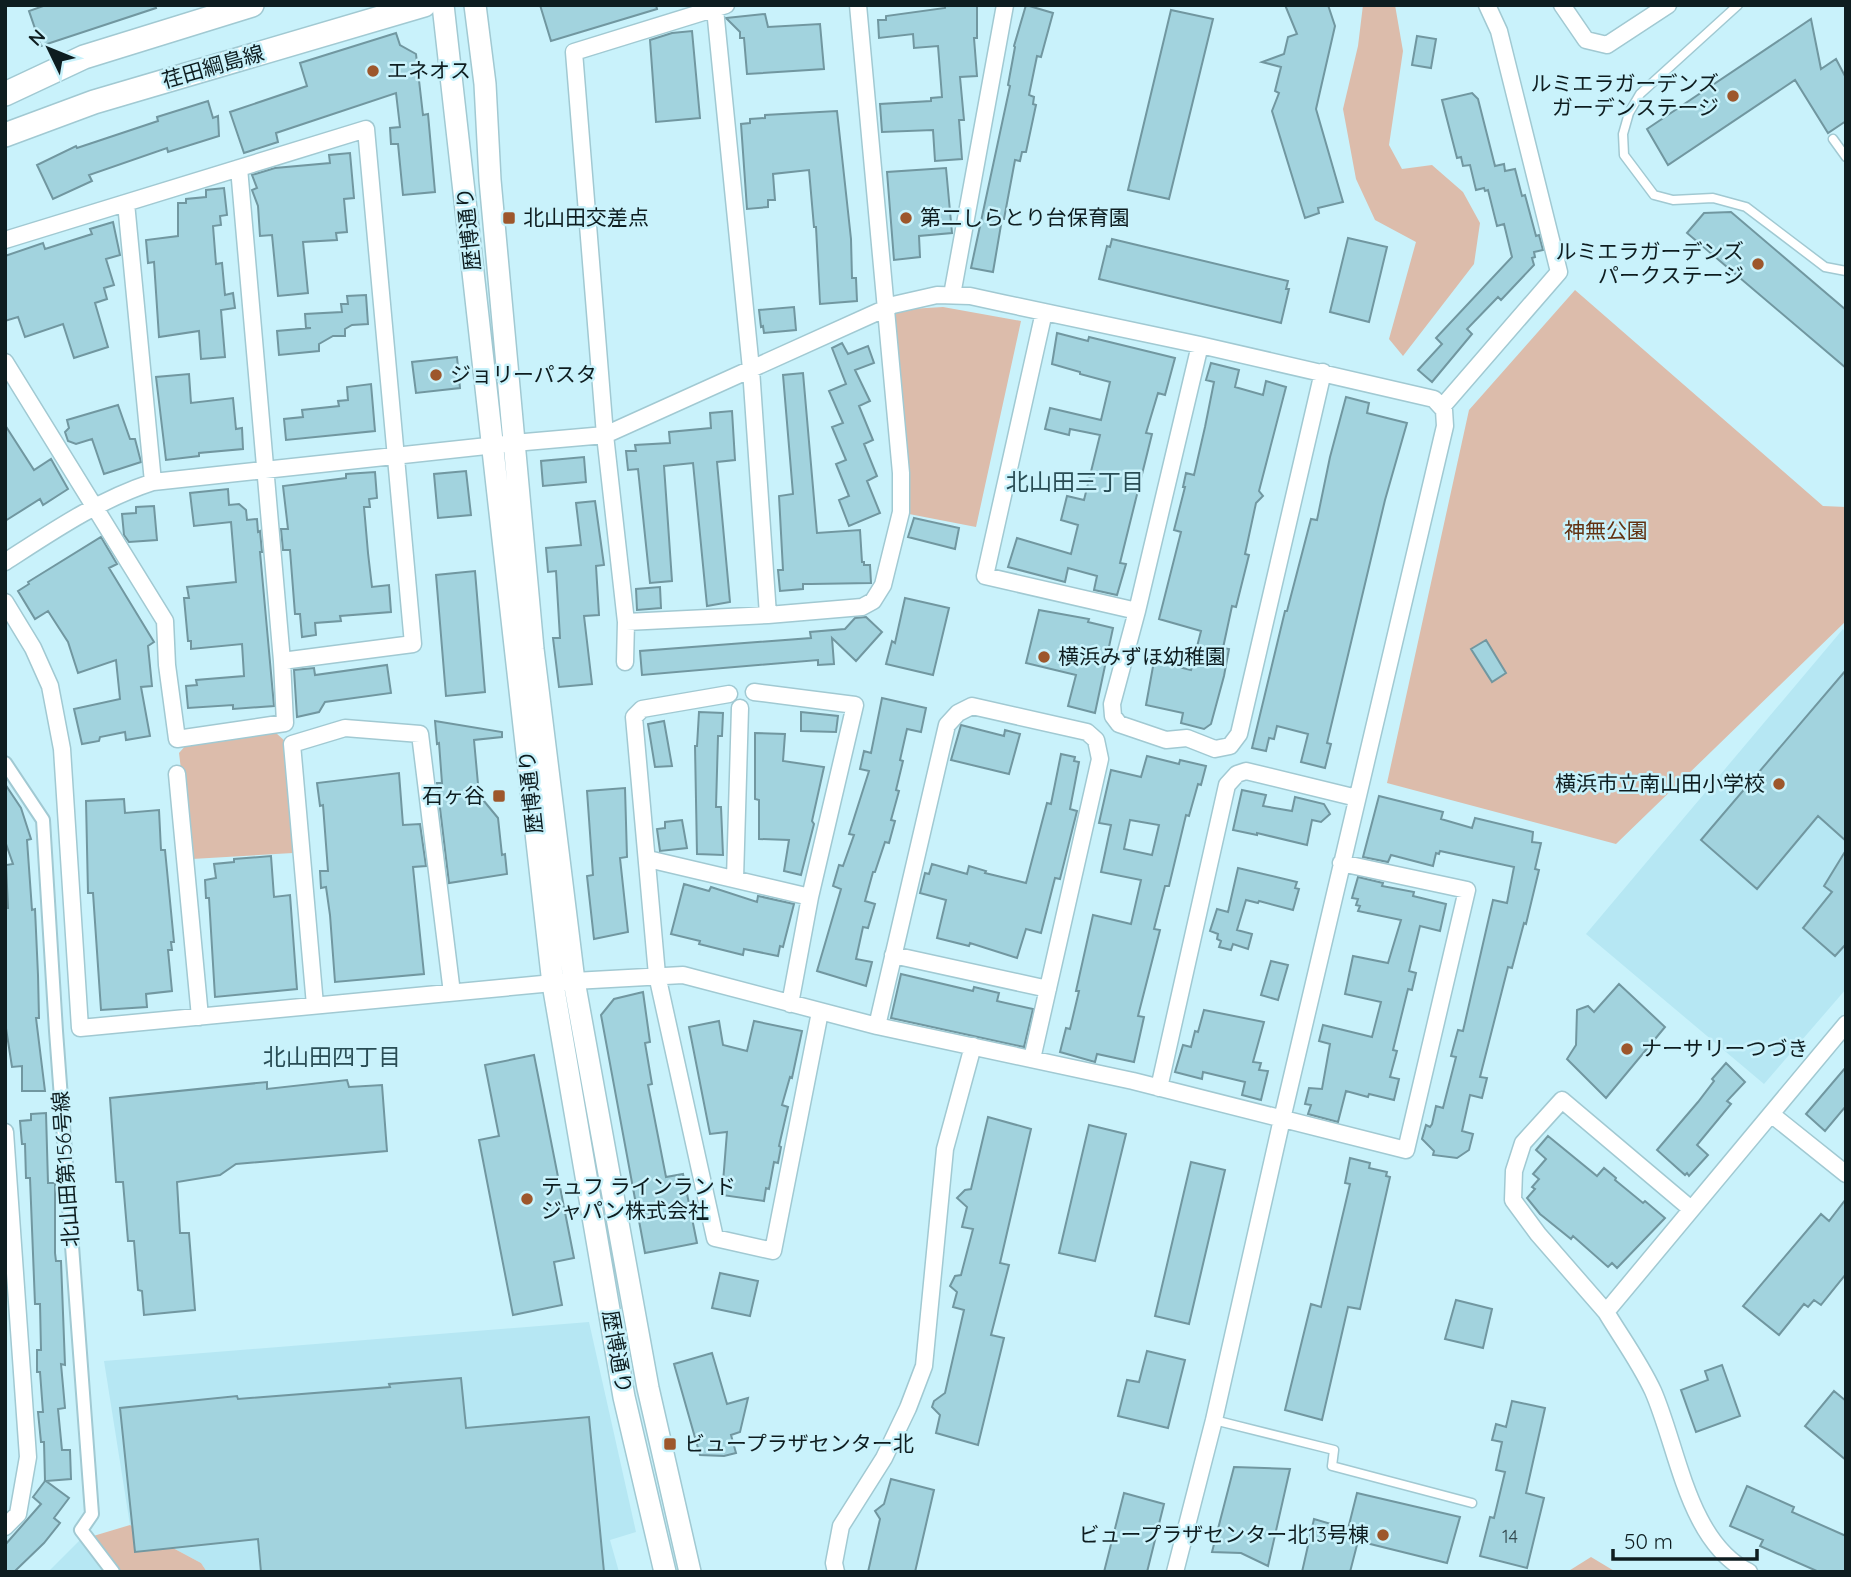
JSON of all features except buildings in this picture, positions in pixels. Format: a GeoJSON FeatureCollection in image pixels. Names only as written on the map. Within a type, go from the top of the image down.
{"type":"FeatureCollection","features":[{"type":"Feature","properties":{"kind":"main road"},"geometry":{"type":"LineString","coordinates":[[5,94],[84,57],[252,5]]}},
{"type":"Feature","properties":{"kind":"main road","name":"荏田綱島線"},"geometry":{"type":"LineString","coordinates":[[5,135],[94,102],[424,5]]}},
{"type":"Feature","properties":{"kind":"street","name":"歴博通り"},"geometry":{"type":"LineString","coordinates":[[443,5],[504,444],[563,983],[624,1397],[665,1572]]}},
{"type":"Feature","properties":{"kind":"street","name":"歴博通り"},"geometry":{"type":"LineString","coordinates":[[475,5],[485,84],[504,444]]}},
{"type":"Feature","properties":{"kind":"street"},"geometry":{"type":"LineString","coordinates":[[626,622],[862,607],[873,601],[883,585],[901,512],[901,472],[858,5]]}},
{"type":"Feature","properties":{"kind":"street"},"geometry":{"type":"LineString","coordinates":[[952,295],[1004,5]]}},
{"type":"Feature","properties":{"kind":"street"},"geometry":{"type":"LineString","coordinates":[[1442,407],[1559,272],[1499,31],[1487,5]]}},
{"type":"Feature","properties":{"kind":"street"},"geometry":{"type":"LineString","coordinates":[[1562,5],[1586,40],[1607,45],[1668,5]]}},
{"type":"Feature","properties":{"kind":"street"},"geometry":{"type":"LineString","coordinates":[[625,662],[626,622],[605,435],[574,51],[720,7],[751,369],[768,615]]}},
{"type":"Feature","properties":{"kind":"street"},"geometry":{"type":"LineString","coordinates":[[5,240],[366,129],[413,645],[282,661]]}},
{"type":"Feature","properties":{"kind":"street"},"geometry":{"type":"LineString","coordinates":[[5,362],[164,621],[177,739],[285,723],[282,661],[239,168]]}},
{"type":"Feature","properties":{"kind":"street"},"geometry":{"type":"LineString","coordinates":[[126,203],[153,482]]}},
{"type":"Feature","properties":{"kind":"street"},"geometry":{"type":"LineString","coordinates":[[5,562],[94,505],[124,491],[153,482],[605,435],[887,308],[937,295],[970,296],[1323,372],[1434,399],[1444,410],[1445,426],[1341,863],[1214,1420],[1175,1572]]}},
{"type":"Feature","properties":{"kind":"street"},"geometry":{"type":"LineString","coordinates":[[1044,312],[985,576],[1137,611]]}},
{"type":"Feature","properties":{"kind":"street"},"geometry":{"type":"LineString","coordinates":[[1200,345],[1137,611],[1112,704],[1113,716],[1119,724],[1166,740],[1187,738],[1215,749],[1230,746],[1239,734],[1323,372]]}},
{"type":"Feature","properties":{"kind":"street"},"geometry":{"type":"LineString","coordinates":[[5,601],[33,648],[50,686],[58,726],[62,749],[80,1028],[563,983],[683,975],[877,1026],[1159,1087],[1406,1150],[1467,890],[1341,863]]}},
{"type":"Feature","properties":{"kind":"street"},"geometry":{"type":"LineString","coordinates":[[754,692],[855,705],[810,897],[790,1004]]}},
{"type":"Feature","properties":{"kind":"street"},"geometry":{"type":"LineString","coordinates":[[729,694],[642,709],[634,717],[657,975],[715,1237],[773,1251],[820,1012]]}},
{"type":"Feature","properties":{"kind":"street"},"geometry":{"type":"LineString","coordinates":[[877,1026],[947,725],[958,713],[972,706],[1087,733],[1096,740],[1100,759],[1032,1059]]}},
{"type":"Feature","properties":{"kind":"street"},"geometry":{"type":"LineString","coordinates":[[735,880],[740,708]]}},
{"type":"Feature","properties":{"kind":"street"},"geometry":{"type":"LineString","coordinates":[[315,1005],[292,744],[345,728],[420,734],[452,993]]}},
{"type":"Feature","properties":{"kind":"street","name":"北山田第156号線"},"geometry":{"type":"LineString","coordinates":[[5,763],[43,820],[92,1514],[81,1530],[113,1572]]}},
{"type":"Feature","properties":{"kind":"street"},"geometry":{"type":"LineString","coordinates":[[1159,1087],[1227,785],[1237,774],[1246,771],[1357,798]]}},
{"type":"Feature","properties":{"kind":"street"},"geometry":{"type":"LineString","coordinates":[[177,774],[200,1017]]}},
{"type":"Feature","properties":{"kind":"street"},"geometry":{"type":"LineString","coordinates":[[648,859],[810,897]]}},
{"type":"Feature","properties":{"kind":"street"},"geometry":{"type":"LineString","coordinates":[[892,956],[1048,989]]}},
{"type":"Feature","properties":{"kind":"street","name":"歴博通り"},"geometry":{"type":"LineString","coordinates":[[563,983],[648,1388],[690,1572]]}},
{"type":"Feature","properties":{"kind":"street"},"geometry":{"type":"LineString","coordinates":[[1606,1312],[1846,1024]]}},
{"type":"Feature","properties":{"kind":"street"},"geometry":{"type":"LineString","coordinates":[[836,1572],[834,1563],[841,1526],[884,1458],[924,1366],[945,1149],[973,1046]]}},
{"type":"Feature","properties":{"kind":"street"},"geometry":{"type":"LineString","coordinates":[[1691,1209],[1562,1100],[1523,1143],[1514,1171],[1513,1200],[1538,1234],[1606,1312],[1652,1390],[1699,1519],[1711,1541],[1737,1566],[1749,1572]]}},
{"type":"Feature","properties":{"kind":"street"},"geometry":{"type":"LineString","coordinates":[[1770,1114],[1846,1174]]}},
{"type":"Feature","properties":{"kind":"street"},"geometry":{"type":"LineString","coordinates":[[5,1132],[27,1457],[18,1514],[5,1527]]}},
{"type":"Feature","properties":{"kind":"lane"},"geometry":{"type":"LineString","coordinates":[[1738,5],[1640,94],[1629,113],[1623,134],[1624,155],[1654,195],[1673,200],[1713,198],[1746,207],[1825,267],[1846,271]]}},
{"type":"Feature","properties":{"kind":"lane"},"geometry":{"type":"LineString","coordinates":[[1833,139],[1846,157]]}},
{"type":"Feature","properties":{"kind":"lane"},"geometry":{"type":"LineString","coordinates":[[1214,1420],[1334,1450],[1332,1466],[1472,1503]]}},
{"type":"Feature","properties":{"kind":"shaded area","name":"横浜市立南山田小学校"},"geometry":{"type":"Polygon","coordinates":[[[1843,629],[1846,634],[1846,989],[1764,1084],[1586,934],[1843,629]]]}},
{"type":"Feature","properties":{"kind":"shaded area"},"geometry":{"type":"Polygon","coordinates":[[[589,1322],[636,1532],[610,1540],[619,1572],[207,1572],[201,1563],[130,1525],[104,1361],[589,1322]]]}},
{"type":"Feature","properties":{"kind":"shaded area"},"geometry":{"type":"Polygon","coordinates":[[[80,1540],[104,1572],[48,1572],[80,1540]]]}},
{"type":"Feature","properties":{"kind":"green space"},"geometry":{"type":"Polygon","coordinates":[[[1363,5],[1395,5],[1403,51],[1389,145],[1402,169],[1432,165],[1463,192],[1480,223],[1474,264],[1403,356],[1389,339],[1416,242],[1375,220],[1356,179],[1343,109],[1358,46],[1363,5]]]}},
{"type":"Feature","properties":{"kind":"green space","name":"神無公園"},"geometry":{"type":"Polygon","coordinates":[[[1575,290],[1823,506],[1846,507],[1846,621],[1616,844],[1387,783],[1469,410],[1575,290]]]}},
{"type":"Feature","properties":{"kind":"green space"},"geometry":{"type":"Polygon","coordinates":[[[943,307],[1021,321],[976,527],[909,514],[893,313],[943,307]]]}},
{"type":"Feature","properties":{"kind":"green space"},"geometry":{"type":"Polygon","coordinates":[[[276,733],[286,742],[293,853],[192,859],[179,753],[186,745],[276,733]]]}},
{"type":"Feature","properties":{"kind":"green space"},"geometry":{"type":"Polygon","coordinates":[[[130,1525],[201,1563],[207,1572],[104,1572],[80,1540],[130,1525]]]}},
{"type":"Feature","properties":{"kind":"green space"},"geometry":{"type":"Polygon","coordinates":[[[1591,1557],[1616,1572],[1567,1572],[1591,1557]]]}},
{"type":"Feature","properties":{"kind":"place","name":"エネオス"},"geometry":{"type":"Point","coordinates":[373,71]}},
{"type":"Feature","properties":{"kind":"place","name":"ルミエラガーデンズ ガーデンステージ"},"geometry":{"type":"Point","coordinates":[1733,96]}},
{"type":"Feature","properties":{"kind":"place","name":"北山田交差点"},"geometry":{"type":"Point","coordinates":[509,218]}},
{"type":"Feature","properties":{"kind":"place","name":"第二しらとり台保育園"},"geometry":{"type":"Point","coordinates":[906,218]}},
{"type":"Feature","properties":{"kind":"place","name":"ルミエラガーデンズ パークステージ"},"geometry":{"type":"Point","coordinates":[1758,264]}},
{"type":"Feature","properties":{"kind":"place","name":"ジョリーパスタ"},"geometry":{"type":"Point","coordinates":[436,375]}},
{"type":"Feature","properties":{"kind":"place","name":"横浜みずほ幼稚園"},"geometry":{"type":"Point","coordinates":[1044,657]}},
{"type":"Feature","properties":{"kind":"place","name":"横浜市立南山田小学校"},"geometry":{"type":"Point","coordinates":[1779,784]}},
{"type":"Feature","properties":{"kind":"place","name":"石ヶ谷"},"geometry":{"type":"Point","coordinates":[499,796]}},
{"type":"Feature","properties":{"kind":"place","name":"ナーサリーつづき"},"geometry":{"type":"Point","coordinates":[1627,1049]}},
{"type":"Feature","properties":{"kind":"place","name":"テュフ ラインランド ジャパン株式会社"},"geometry":{"type":"Point","coordinates":[527,1199]}},
{"type":"Feature","properties":{"kind":"place","name":"ビュープラザセンター北"},"geometry":{"type":"Point","coordinates":[670,1444]}},
{"type":"Feature","properties":{"kind":"place","name":"ビュープラザセンター北13号棟"},"geometry":{"type":"Point","coordinates":[1383,1535]}},
{"type":"Feature","properties":{"kind":"district","name":"北山田三丁目"},"geometry":{"type":"Point","coordinates":[1075,482]}},
{"type":"Feature","properties":{"kind":"district","name":"北山田四丁目"},"geometry":{"type":"Point","coordinates":[332,1057]}}]}
